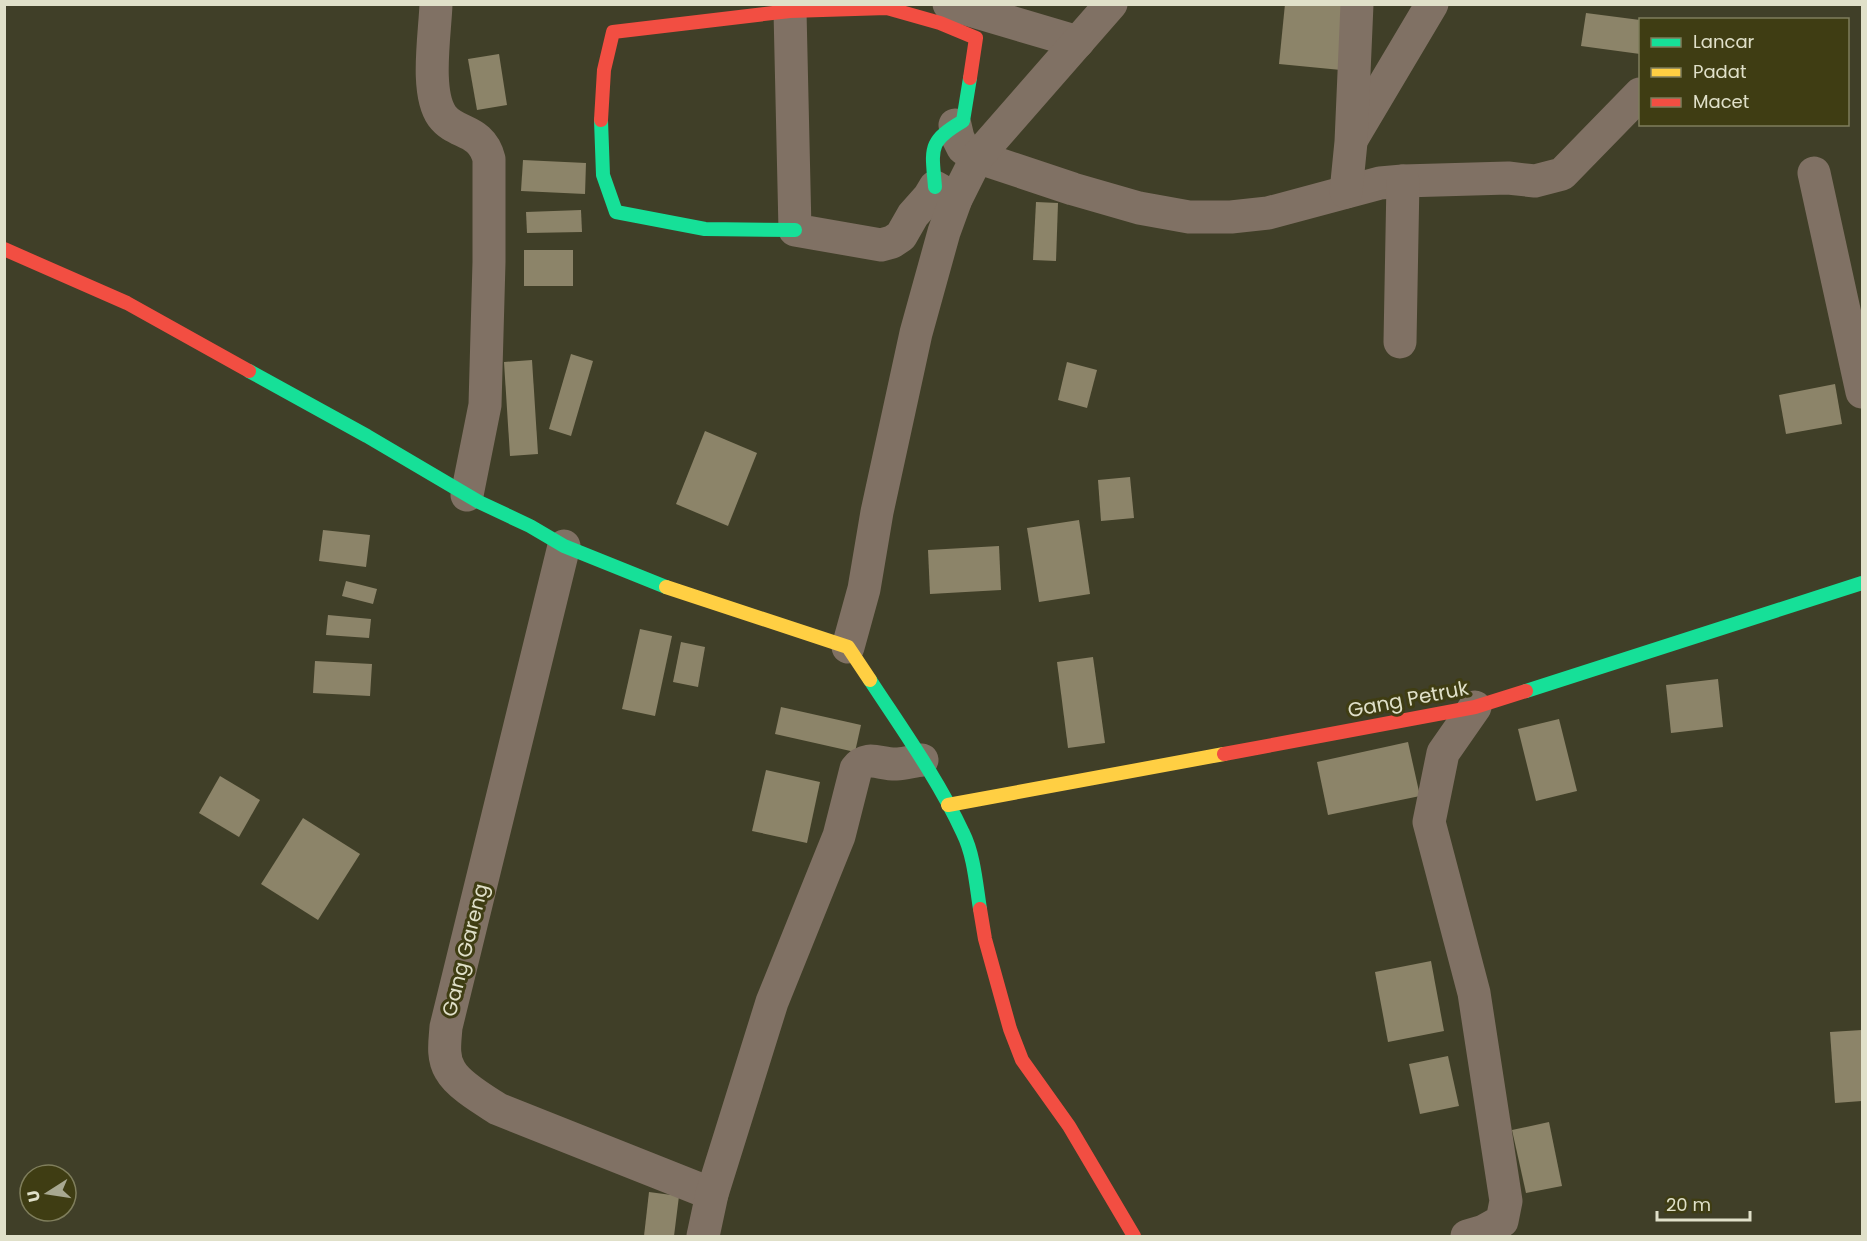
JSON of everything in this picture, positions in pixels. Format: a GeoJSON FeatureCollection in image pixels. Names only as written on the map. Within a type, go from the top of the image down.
{"type":"FeatureCollection","features":[{"type":"Feature","properties":{"kind":"street"},"geometry":{"type":"LineString","coordinates":[[436,4],[432,86],[436,103],[443,118],[479,140],[486,148],[489,159],[485,405],[467,495]]}},
{"type":"Feature","properties":{"kind":"street"},"geometry":{"type":"LineString","coordinates":[[949,4],[1078,42]]}},
{"type":"Feature","properties":{"kind":"street"},"geometry":{"type":"LineString","coordinates":[[848,647],[864,589],[877,512],[916,333],[944,232],[946,193],[931,155],[940,136],[963,121],[976,38],[940,23],[887,8],[790,11],[613,32],[604,70],[601,128],[603,175],[616,212],[705,229],[795,230],[881,244],[892,242],[901,236],[913,214],[929,198],[946,193],[1111,4]]}},
{"type":"Feature","properties":{"kind":"street"},"geometry":{"type":"LineString","coordinates":[[1346,192],[1351,142],[1357,4]]}},
{"type":"Feature","properties":{"kind":"street"},"geometry":{"type":"LineString","coordinates":[[1351,142],[1432,4]]}},
{"type":"Feature","properties":{"kind":"street"},"geometry":{"type":"LineString","coordinates":[[790,11],[795,230]]}},
{"type":"Feature","properties":{"kind":"street"},"geometry":{"type":"LineString","coordinates":[[956,125],[958,138],[963,148],[978,157],[1073,189],[1189,217],[1231,217],[1268,213],[1380,183],[1403,180],[1508,178],[1535,181],[1562,174],[1639,96]]}},
{"type":"Feature","properties":{"kind":"street"},"geometry":{"type":"LineString","coordinates":[[1814,173],[1863,392]]}},
{"type":"Feature","properties":{"kind":"street"},"geometry":{"type":"LineString","coordinates":[[1400,342],[1403,180]]}},
{"type":"Feature","properties":{"kind":"street"},"geometry":{"type":"LineString","coordinates":[[4,249],[126,303],[367,436],[467,495],[530,526],[564,546],[689,596],[848,647],[922,760],[964,834],[973,866],[986,939],[1010,1029],[1022,1060],[1069,1126],[1134,1236]]}},
{"type":"Feature","properties":{"kind":"street","name":"Gang Gareng"},"geometry":{"type":"LineString","coordinates":[[564,546],[449,1016],[444,1050],[450,1070],[474,1094],[498,1109],[712,1194]]}},
{"type":"Feature","properties":{"kind":"street","name":"Gang Petruk"},"geometry":{"type":"LineString","coordinates":[[948,805],[1475,707],[1863,583]]}},
{"type":"Feature","properties":{"kind":"street"},"geometry":{"type":"LineString","coordinates":[[1467,1236],[1484,1231],[1503,1221],[1506,1201],[1474,993],[1429,822],[1443,753],[1475,707]]}},
{"type":"Feature","properties":{"kind":"street"},"geometry":{"type":"LineString","coordinates":[[703,1236],[712,1194],[772,1002],[839,836],[856,769],[861,762],[868,760],[896,764],[922,760]]}},
{"type":"Feature","properties":{"kind":"building"},"geometry":{"type":"Polygon","coordinates":[[[1285,4],[1348,4],[1341,70],[1279,64],[1285,4]]]}},
{"type":"Feature","properties":{"kind":"building"},"geometry":{"type":"Polygon","coordinates":[[[1586,13],[1639,20],[1639,54],[1581,46],[1586,13]]]}},
{"type":"Feature","properties":{"kind":"building"},"geometry":{"type":"Polygon","coordinates":[[[499,54],[507,105],[477,110],[468,59],[499,54]]]}},
{"type":"Feature","properties":{"kind":"building"},"geometry":{"type":"Polygon","coordinates":[[[523,160],[586,163],[585,194],[521,191],[523,160]]]}},
{"type":"Feature","properties":{"kind":"building"},"geometry":{"type":"Polygon","coordinates":[[[1036,202],[1058,203],[1056,261],[1033,260],[1036,202]]]}},
{"type":"Feature","properties":{"kind":"building"},"geometry":{"type":"Polygon","coordinates":[[[581,210],[582,232],[527,233],[526,212],[581,210]]]}},
{"type":"Feature","properties":{"kind":"building"},"geometry":{"type":"Polygon","coordinates":[[[524,250],[573,250],[573,286],[524,286],[524,250]]]}},
{"type":"Feature","properties":{"kind":"building"},"geometry":{"type":"Polygon","coordinates":[[[571,354],[593,361],[571,436],[549,429],[571,354]]]}},
{"type":"Feature","properties":{"kind":"building"},"geometry":{"type":"Polygon","coordinates":[[[532,360],[538,454],[510,456],[504,362],[532,360]]]}},
{"type":"Feature","properties":{"kind":"building"},"geometry":{"type":"Polygon","coordinates":[[[1067,362],[1097,370],[1087,408],[1058,400],[1067,362]]]}},
{"type":"Feature","properties":{"kind":"building"},"geometry":{"type":"Polygon","coordinates":[[[1835,384],[1842,424],[1786,434],[1779,395],[1835,384]]]}},
{"type":"Feature","properties":{"kind":"building"},"geometry":{"type":"Polygon","coordinates":[[[705,431],[757,453],[728,526],[676,504],[705,431]]]}},
{"type":"Feature","properties":{"kind":"building"},"geometry":{"type":"Polygon","coordinates":[[[1130,477],[1134,518],[1101,521],[1098,480],[1130,477]]]}},
{"type":"Feature","properties":{"kind":"building"},"geometry":{"type":"Polygon","coordinates":[[[1079,520],[1090,594],[1039,602],[1027,528],[1079,520]]]}},
{"type":"Feature","properties":{"kind":"building"},"geometry":{"type":"Polygon","coordinates":[[[323,530],[370,535],[366,567],[319,561],[323,530]]]}},
{"type":"Feature","properties":{"kind":"building"},"geometry":{"type":"Polygon","coordinates":[[[999,546],[1001,590],[930,594],[928,550],[999,546]]]}},
{"type":"Feature","properties":{"kind":"building"},"geometry":{"type":"Polygon","coordinates":[[[346,581],[377,589],[373,604],[342,596],[346,581]]]}},
{"type":"Feature","properties":{"kind":"building"},"geometry":{"type":"Polygon","coordinates":[[[328,615],[371,619],[369,638],[326,635],[328,615]]]}},
{"type":"Feature","properties":{"kind":"building"},"geometry":{"type":"Polygon","coordinates":[[[640,629],[672,636],[655,716],[622,709],[640,629]]]}},
{"type":"Feature","properties":{"kind":"building"},"geometry":{"type":"Polygon","coordinates":[[[681,642],[705,647],[698,687],[673,682],[681,642]]]}},
{"type":"Feature","properties":{"kind":"building"},"geometry":{"type":"Polygon","coordinates":[[[1093,657],[1105,743],[1068,748],[1057,662],[1093,657]]]}},
{"type":"Feature","properties":{"kind":"building"},"geometry":{"type":"Polygon","coordinates":[[[315,661],[372,664],[370,696],[313,693],[315,661]]]}},
{"type":"Feature","properties":{"kind":"building"},"geometry":{"type":"Polygon","coordinates":[[[1718,679],[1723,727],[1671,733],[1666,685],[1718,679]]]}},
{"type":"Feature","properties":{"kind":"building"},"geometry":{"type":"Polygon","coordinates":[[[781,707],[861,725],[855,752],[775,734],[781,707]]]}},
{"type":"Feature","properties":{"kind":"building"},"geometry":{"type":"Polygon","coordinates":[[[1559,719],[1577,791],[1536,801],[1518,729],[1559,719]]]}},
{"type":"Feature","properties":{"kind":"building"},"geometry":{"type":"Polygon","coordinates":[[[1408,742],[1420,796],[1328,815],[1317,762],[1408,742]]]}},
{"type":"Feature","properties":{"kind":"building"},"geometry":{"type":"Polygon","coordinates":[[[766,770],[820,782],[807,843],[752,831],[766,770]]]}},
{"type":"Feature","properties":{"kind":"building"},"geometry":{"type":"Polygon","coordinates":[[[220,776],[260,800],[239,837],[199,813],[220,776]]]}},
{"type":"Feature","properties":{"kind":"building"},"geometry":{"type":"Polygon","coordinates":[[[303,818],[360,854],[318,920],[261,884],[303,818]]]}},
{"type":"Feature","properties":{"kind":"building"},"geometry":{"type":"Polygon","coordinates":[[[1431,961],[1444,1031],[1388,1042],[1375,972],[1431,961]]]}},
{"type":"Feature","properties":{"kind":"building"},"geometry":{"type":"Polygon","coordinates":[[[1862,1030],[1862,1101],[1835,1103],[1830,1032],[1862,1030]]]}},
{"type":"Feature","properties":{"kind":"building"},"geometry":{"type":"Polygon","coordinates":[[[1448,1056],[1459,1106],[1420,1114],[1409,1064],[1448,1056]]]}},
{"type":"Feature","properties":{"kind":"building"},"geometry":{"type":"Polygon","coordinates":[[[1549,1122],[1562,1186],[1526,1193],[1512,1130],[1549,1122]]]}},
{"type":"Feature","properties":{"kind":"building"},"geometry":{"type":"Polygon","coordinates":[[[649,1192],[679,1196],[674,1236],[644,1236],[649,1192]]]}},
{"type":"Feature","properties":{"kind":"traffic: fast"},"geometry":{"type":"LineString","coordinates":[[935,187],[934,148],[943,135],[963,121],[970,78]]}},
{"type":"Feature","properties":{"kind":"traffic: fast"},"geometry":{"type":"LineString","coordinates":[[601,120],[603,175],[616,212],[705,229],[795,230]]}},
{"type":"Feature","properties":{"kind":"traffic: fast"},"geometry":{"type":"LineString","coordinates":[[249,371],[367,436],[479,502],[530,526],[564,546],[666,587]]}},
{"type":"Feature","properties":{"kind":"traffic: fast"},"geometry":{"type":"LineString","coordinates":[[1526,691],[1862,583]]}},
{"type":"Feature","properties":{"kind":"traffic: fast"},"geometry":{"type":"LineString","coordinates":[[870,680],[931,774],[963,833],[972,860],[980,909]]}},
{"type":"Feature","properties":{"kind":"traffic: slow"},"geometry":{"type":"LineString","coordinates":[[666,587],[848,647],[870,680]]}},
{"type":"Feature","properties":{"kind":"traffic: slow"},"geometry":{"type":"LineString","coordinates":[[948,805],[1224,754]]}},
{"type":"Feature","properties":{"kind":"traffic: jam"},"geometry":{"type":"LineString","coordinates":[[601,120],[604,70],[613,32],[790,11],[887,8],[940,23],[976,38],[970,78]]}},
{"type":"Feature","properties":{"kind":"traffic: jam"},"geometry":{"type":"LineString","coordinates":[[4,249],[127,303],[249,371]]}},
{"type":"Feature","properties":{"kind":"traffic: jam"},"geometry":{"type":"LineString","coordinates":[[1224,754],[1475,707],[1526,691]]}},
{"type":"Feature","properties":{"kind":"traffic: jam"},"geometry":{"type":"LineString","coordinates":[[980,909],[985,939],[1010,1029],[1022,1060],[1069,1126],[1134,1236]]}}]}
